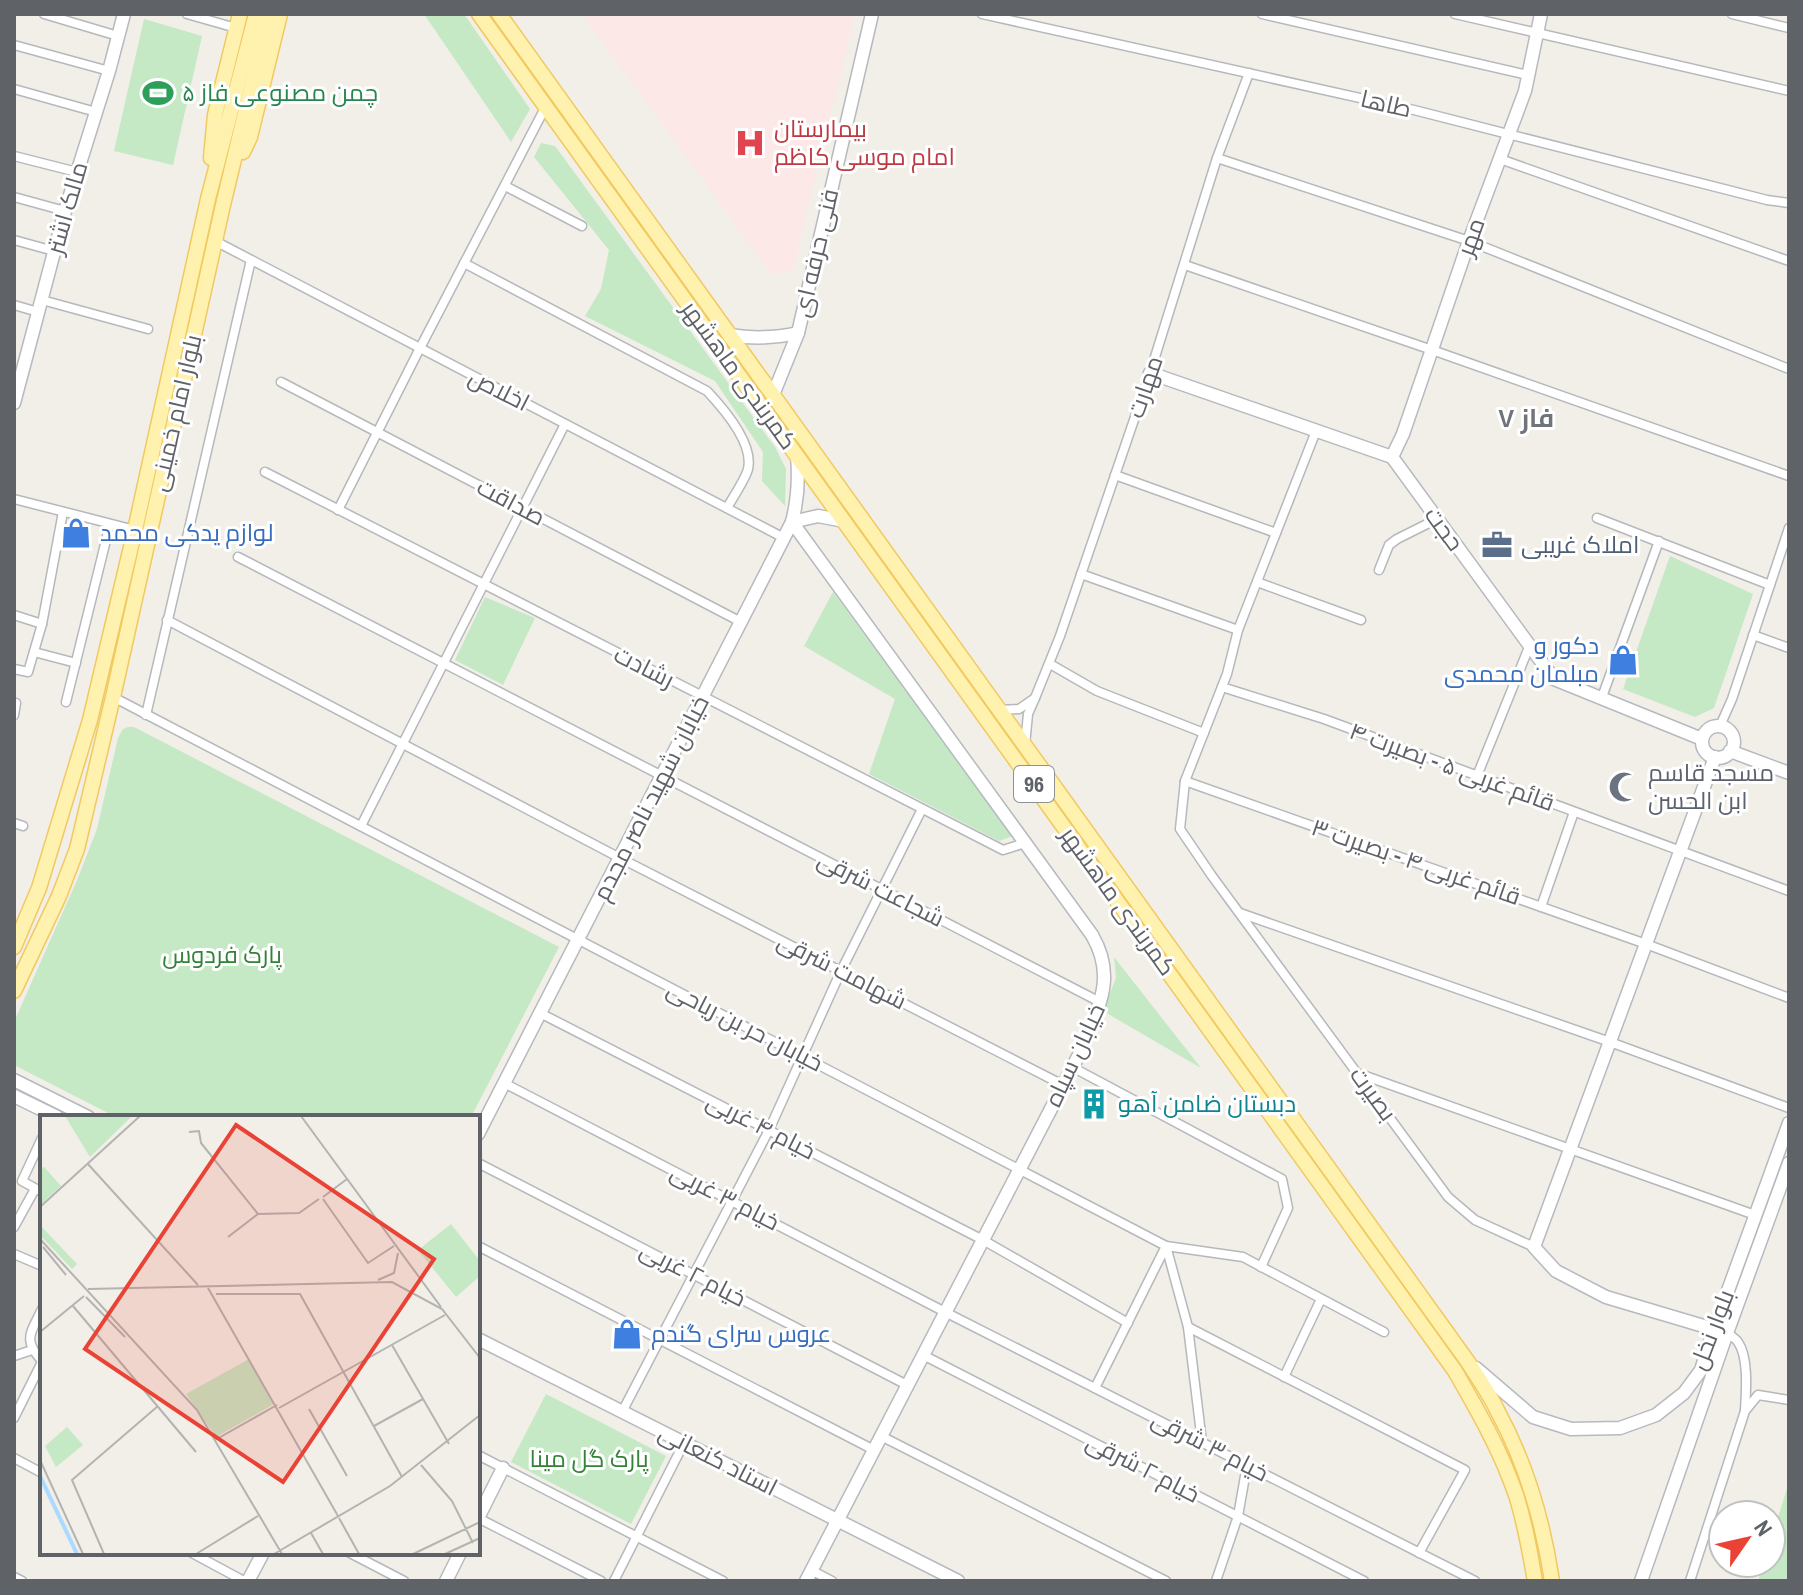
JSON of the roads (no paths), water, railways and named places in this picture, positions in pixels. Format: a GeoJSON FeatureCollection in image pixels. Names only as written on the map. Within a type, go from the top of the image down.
{"type":"FeatureCollection","features":[{"type":"Feature","properties":{"kind":"main road","name":"بلوار امام خمینی"},"geometry":{"type":"LineString","coordinates":[[14,947],[39,888],[90,720],[208,199],[256,14]]}},
{"type":"Feature","properties":{"kind":"main road","name":"بلوار امام خمینی"},"geometry":{"type":"LineString","coordinates":[[14,991],[59,896],[77,849],[269,14]]}},
{"type":"Feature","properties":{"kind":"main road"},"geometry":{"type":"LineString","coordinates":[[223,205],[250,137],[280,14]]}},
{"type":"Feature","properties":{"kind":"main road","name":"کمربندی ماهشهر"},"geometry":{"type":"LineString","coordinates":[[479,14],[1455,1371],[1501,1457],[1517,1497],[1535,1581]]}},
{"type":"Feature","properties":{"kind":"main road","name":"کمربندی ماهشهر"},"geometry":{"type":"LineString","coordinates":[[499,14],[1468,1362],[1497,1408],[1527,1478],[1543,1531],[1552,1581]]}},
{"type":"Feature","properties":{"kind":"main road"},"geometry":{"type":"LineString","coordinates":[[208,199],[215,115],[238,21]]}},
{"type":"Feature","properties":{"kind":"main road"},"geometry":{"type":"LineString","coordinates":[[60,816],[69,824],[83,824]]}},
{"type":"Feature","properties":{"kind":"main road"},"geometry":{"type":"LineString","coordinates":[[51,844],[65,842],[77,849]]}},
{"type":"Feature","properties":{"kind":"street"},"geometry":{"type":"LineString","coordinates":[[44,14],[118,36]]}},
{"type":"Feature","properties":{"kind":"street","name":"مالک اشتر"},"geometry":{"type":"LineString","coordinates":[[14,403],[18,375],[124,14]]}},
{"type":"Feature","properties":{"kind":"street"},"geometry":{"type":"LineString","coordinates":[[187,14],[238,21]]}},
{"type":"Feature","properties":{"kind":"street","name":"فنی حرفه ای"},"geometry":{"type":"LineString","coordinates":[[773,395],[798,333],[872,14]]}},
{"type":"Feature","properties":{"kind":"street","name":"طاها"},"geometry":{"type":"LineString","coordinates":[[982,14],[1414,110],[1508,136],[1789,203]]}},
{"type":"Feature","properties":{"kind":"street"},"geometry":{"type":"LineString","coordinates":[[1042,27],[1046,14]]}},
{"type":"Feature","properties":{"kind":"street"},"geometry":{"type":"LineString","coordinates":[[1262,14],[1528,75]]}},
{"type":"Feature","properties":{"kind":"street"},"geometry":{"type":"LineString","coordinates":[[1455,14],[1789,91]]}},
{"type":"Feature","properties":{"kind":"street","name":"مهر"},"geometry":{"type":"LineString","coordinates":[[1392,457],[1403,434],[1469,241],[1525,91],[1541,14]]}},
{"type":"Feature","properties":{"kind":"street"},"geometry":{"type":"LineString","coordinates":[[1732,14],[1789,28]]}},
{"type":"Feature","properties":{"kind":"street"},"geometry":{"type":"LineString","coordinates":[[14,45],[109,71]]}},
{"type":"Feature","properties":{"kind":"street","name":"مهارت"},"geometry":{"type":"LineString","coordinates":[[1025,745],[1028,714],[1050,664],[1150,373],[1217,158],[1249,73]]}},
{"type":"Feature","properties":{"kind":"street"},"geometry":{"type":"LineString","coordinates":[[14,89],[96,112]]}},
{"type":"Feature","properties":{"kind":"street"},"geometry":{"type":"LineString","coordinates":[[338,510],[546,106]]}},
{"type":"Feature","properties":{"kind":"street"},"geometry":{"type":"LineString","coordinates":[[14,156],[77,172]]}},
{"type":"Feature","properties":{"kind":"street"},"geometry":{"type":"LineString","coordinates":[[1217,158],[1469,241],[1789,369]]}},
{"type":"Feature","properties":{"kind":"street"},"geometry":{"type":"LineString","coordinates":[[1500,159],[1789,261]]}},
{"type":"Feature","properties":{"kind":"street"},"geometry":{"type":"LineString","coordinates":[[505,186],[582,226]]}},
{"type":"Feature","properties":{"kind":"street"},"geometry":{"type":"LineString","coordinates":[[14,197],[65,211]]}},
{"type":"Feature","properties":{"kind":"street"},"geometry":{"type":"LineString","coordinates":[[14,240],[54,251]]}},
{"type":"Feature","properties":{"kind":"street","name":"اخلاص"},"geometry":{"type":"LineString","coordinates":[[215,241],[784,538]]}},
{"type":"Feature","properties":{"kind":"street"},"geometry":{"type":"LineString","coordinates":[[146,715],[251,260]]}},
{"type":"Feature","properties":{"kind":"street"},"geometry":{"type":"LineString","coordinates":[[464,263],[707,391],[736,428],[747,450],[748,469],[727,508]]}},
{"type":"Feature","properties":{"kind":"street"},"geometry":{"type":"LineString","coordinates":[[1185,265],[1789,476]]}},
{"type":"Feature","properties":{"kind":"street"},"geometry":{"type":"LineString","coordinates":[[14,305],[40,306],[148,329]]}},
{"type":"Feature","properties":{"kind":"street"},"geometry":{"type":"LineString","coordinates":[[730,335],[778,338],[798,333]]}},
{"type":"Feature","properties":{"kind":"street"},"geometry":{"type":"LineString","coordinates":[[1150,373],[1392,457]]}},
{"type":"Feature","properties":{"kind":"street","name":"صداقت"},"geometry":{"type":"LineString","coordinates":[[281,382],[741,622]]}},
{"type":"Feature","properties":{"kind":"street"},"geometry":{"type":"LineString","coordinates":[[361,826],[565,424]]}},
{"type":"Feature","properties":{"kind":"street","name":"بصیرت"},"geometry":{"type":"LineString","coordinates":[[1316,431],[1238,630],[1227,674],[1185,781],[1180,829],[1448,1197],[1475,1220],[1534,1247]]}},
{"type":"Feature","properties":{"kind":"street","name":"خیابان شهید ناصر مجدم"},"geometry":{"type":"LineString","coordinates":[[480,1130],[792,522],[799,477],[797,455]]}},
{"type":"Feature","properties":{"kind":"street","name":"حجت"},"geometry":{"type":"LineString","coordinates":[[1392,457],[1554,679],[1702,739]]}},
{"type":"Feature","properties":{"kind":"street","name":"رشادت"},"geometry":{"type":"LineString","coordinates":[[265,472],[1003,850],[1025,843]]}},
{"type":"Feature","properties":{"kind":"street"},"geometry":{"type":"LineString","coordinates":[[1115,475],[1276,533]]}},
{"type":"Feature","properties":{"kind":"street"},"geometry":{"type":"LineString","coordinates":[[14,499],[135,530]]}},
{"type":"Feature","properties":{"kind":"street"},"geometry":{"type":"LineString","coordinates":[[14,669],[28,672],[42,624],[63,512]]}},
{"type":"Feature","properties":{"kind":"street"},"geometry":{"type":"LineString","coordinates":[[792,522],[818,516],[844,521]]}},
{"type":"Feature","properties":{"kind":"street"},"geometry":{"type":"LineString","coordinates":[[1597,518],[1770,585]]}},
{"type":"Feature","properties":{"kind":"street"},"geometry":{"type":"LineString","coordinates":[[1379,570],[1389,545],[1437,519]]}},
{"type":"Feature","properties":{"kind":"street","name":"خیابان سپاه"},"geometry":{"type":"LineString","coordinates":[[792,522],[1099,948],[1106,975],[1100,1002],[1082,1049],[809,1576]]}},
{"type":"Feature","properties":{"kind":"street"},"geometry":{"type":"LineString","coordinates":[[66,702],[110,524]]}},
{"type":"Feature","properties":{"kind":"street"},"geometry":{"type":"LineString","coordinates":[[1720,726],[1788,533]]}},
{"type":"Feature","properties":{"kind":"street"},"geometry":{"type":"LineString","coordinates":[[1602,697],[1659,541]]}},
{"type":"Feature","properties":{"kind":"street","name":"شجاعت شرقی"},"geometry":{"type":"LineString","coordinates":[[238,557],[1100,1002]]}},
{"type":"Feature","properties":{"kind":"street"},"geometry":{"type":"LineString","coordinates":[[1081,574],[1238,630]]}},
{"type":"Feature","properties":{"kind":"street"},"geometry":{"type":"LineString","coordinates":[[1257,582],[1361,620]]}},
{"type":"Feature","properties":{"kind":"street"},"geometry":{"type":"LineString","coordinates":[[14,615],[42,624]]}},
{"type":"Feature","properties":{"kind":"street","name":"شهامت شرقی"},"geometry":{"type":"LineString","coordinates":[[167,620],[620,858],[1063,1085]]}},
{"type":"Feature","properties":{"kind":"street"},"geometry":{"type":"LineString","coordinates":[[1753,635],[1789,648]]}},
{"type":"Feature","properties":{"kind":"street"},"geometry":{"type":"LineString","coordinates":[[1477,776],[1529,647]]}},
{"type":"Feature","properties":{"kind":"street"},"geometry":{"type":"LineString","coordinates":[[34,652],[76,663]]}},
{"type":"Feature","properties":{"kind":"street"},"geometry":{"type":"LineString","coordinates":[[1050,664],[1097,691],[1204,733]]}},
{"type":"Feature","properties":{"kind":"street","name":"قائم غربی ۵ - بصیرت ۴"},"geometry":{"type":"LineString","coordinates":[[1222,687],[1324,719],[1789,891]]}},
{"type":"Feature","properties":{"kind":"street","name":"خیابان حر بن ریاحی"},"geometry":{"type":"LineString","coordinates":[[113,697],[1166,1246],[1243,1257],[1384,1332]]}},
{"type":"Feature","properties":{"kind":"street"},"geometry":{"type":"LineString","coordinates":[[999,710],[1019,709],[1035,698]]}},
{"type":"Feature","properties":{"kind":"street"},"geometry":{"type":"LineString","coordinates":[[14,703],[14,715]]}},
{"type":"Feature","properties":{"kind":"street"},"geometry":{"type":"LineString","coordinates":[[1720,726],[1731,734],[1733,743],[1730,751],[1715,757],[1704,749],[1702,739],[1710,728],[1720,726]]}},
{"type":"Feature","properties":{"kind":"street"},"geometry":{"type":"LineString","coordinates":[[1730,751],[1789,773]]}},
{"type":"Feature","properties":{"kind":"street"},"geometry":{"type":"LineString","coordinates":[[1690,1581],[1745,1411],[1743,1356],[1738,1342],[1727,1333],[1606,1297],[1556,1271],[1534,1247],[1715,757]]}},
{"type":"Feature","properties":{"kind":"street","name":"قائم غربی ۴ - بصیرت ۳"},"geometry":{"type":"LineString","coordinates":[[1185,781],[1646,944],[1789,998]]}},
{"type":"Feature","properties":{"kind":"street"},"geometry":{"type":"LineString","coordinates":[[622,1412],[769,1130],[841,971],[922,809]]}},
{"type":"Feature","properties":{"kind":"street"},"geometry":{"type":"LineString","coordinates":[[1541,907],[1574,812]]}},
{"type":"Feature","properties":{"kind":"street"},"geometry":{"type":"LineString","coordinates":[[1239,912],[1789,1108]]}},
{"type":"Feature","properties":{"kind":"street","name":"خیام ۴ غربی"},"geometry":{"type":"LineString","coordinates":[[540,1013],[983,1240],[1128,1323]]}},
{"type":"Feature","properties":{"kind":"street"},"geometry":{"type":"LineString","coordinates":[[1072,1067],[1282,1179],[1288,1208],[1261,1267]]}},
{"type":"Feature","properties":{"kind":"street"},"geometry":{"type":"LineString","coordinates":[[1358,1073],[1755,1215]]}},
{"type":"Feature","properties":{"kind":"street"},"geometry":{"type":"LineString","coordinates":[[14,1080],[84,1115]]}},
{"type":"Feature","properties":{"kind":"street","name":"خیام ۳ غربی"},"geometry":{"type":"LineString","coordinates":[[504,1083],[945,1312]]}},
{"type":"Feature","properties":{"kind":"street"},"geometry":{"type":"LineString","coordinates":[[14,1096],[52,1115]]}},
{"type":"Feature","properties":{"kind":"street","name":"بلوار نخل"},"geometry":{"type":"LineString","coordinates":[[1468,1362],[1533,1417],[1571,1429],[1620,1428],[1656,1415],[1684,1393],[1701,1370],[1789,1123]]}},
{"type":"Feature","properties":{"kind":"street"},"geometry":{"type":"LineString","coordinates":[[14,1227],[39,1190],[22,1181],[40,1142]]}},
{"type":"Feature","properties":{"kind":"street","name":"بلوار نخل"},"geometry":{"type":"LineString","coordinates":[[1641,1581],[1789,1163]]}},
{"type":"Feature","properties":{"kind":"street","name":"خیام ۲ غربی"},"geometry":{"type":"LineString","coordinates":[[480,1164],[907,1385]]}},
{"type":"Feature","properties":{"kind":"street"},"geometry":{"type":"LineString","coordinates":[[1095,1388],[1166,1246]]}},
{"type":"Feature","properties":{"kind":"street"},"geometry":{"type":"LineString","coordinates":[[1166,1246],[1188,1327],[1202,1442]]}},
{"type":"Feature","properties":{"kind":"street"},"geometry":{"type":"LineString","coordinates":[[480,1247],[874,1450]]}},
{"type":"Feature","properties":{"kind":"street"},"geometry":{"type":"LineString","coordinates":[[14,1254],[40,1265]]}},
{"type":"Feature","properties":{"kind":"street"},"geometry":{"type":"LineString","coordinates":[[1284,1377],[1321,1299]]}},
{"type":"Feature","properties":{"kind":"street","name":"خیام ۳ شرقی"},"geometry":{"type":"LineString","coordinates":[[945,1312],[1475,1581]]}},
{"type":"Feature","properties":{"kind":"street"},"geometry":{"type":"LineString","coordinates":[[40,1314],[29,1339],[32,1350],[40,1359]]}},
{"type":"Feature","properties":{"kind":"street"},"geometry":{"type":"LineString","coordinates":[[1188,1327],[1465,1470],[1419,1553]]}},
{"type":"Feature","properties":{"kind":"street","name":"استاد کنعانی"},"geometry":{"type":"LineString","coordinates":[[480,1340],[958,1581]]}},
{"type":"Feature","properties":{"kind":"street"},"geometry":{"type":"LineString","coordinates":[[14,1356],[32,1350]]}},
{"type":"Feature","properties":{"kind":"street","name":"خیام ۲ شرقی"},"geometry":{"type":"LineString","coordinates":[[923,1355],[1364,1581]]}},
{"type":"Feature","properties":{"kind":"street"},"geometry":{"type":"LineString","coordinates":[[14,1418],[40,1365]]}},
{"type":"Feature","properties":{"kind":"street"},"geometry":{"type":"LineString","coordinates":[[1745,1411],[1758,1395],[1789,1400]]}},
{"type":"Feature","properties":{"kind":"street"},"geometry":{"type":"LineString","coordinates":[[881,1436],[1166,1581]]}},
{"type":"Feature","properties":{"kind":"street"},"geometry":{"type":"LineString","coordinates":[[614,1581],[684,1443]]}},
{"type":"Feature","properties":{"kind":"street"},"geometry":{"type":"LineString","coordinates":[[480,1456],[723,1581]]}},
{"type":"Feature","properties":{"kind":"street"},"geometry":{"type":"LineString","coordinates":[[14,1458],[40,1472]]}},
{"type":"Feature","properties":{"kind":"street"},"geometry":{"type":"LineString","coordinates":[[1216,1581],[1238,1516],[1247,1465]]}},
{"type":"Feature","properties":{"kind":"street"},"geometry":{"type":"LineString","coordinates":[[480,1514],[503,1468]]}},
{"type":"Feature","properties":{"kind":"street"},"geometry":{"type":"LineString","coordinates":[[480,1519],[601,1581]]}},
{"type":"Feature","properties":{"kind":"street"},"geometry":{"type":"LineString","coordinates":[[196,1555],[246,1581],[262,1555]]}},
{"type":"Feature","properties":{"kind":"street"},"geometry":{"type":"LineString","coordinates":[[354,1555],[404,1581]]}},
{"type":"Feature","properties":{"kind":"street"},"geometry":{"type":"LineString","coordinates":[[446,1581],[459,1555]]}},
{"type":"Feature","properties":{"kind":"street"},"geometry":{"type":"LineString","coordinates":[[809,1576],[832,1581]]}},
{"type":"Feature","properties":{"kind":"street"},"geometry":{"type":"LineString","coordinates":[[14,1577],[22,1581]]}},
{"type":"Feature","properties":{"kind":"place","name":"چمن مصنوعی فاز ۵"},"geometry":{"type":"Point","coordinates":[158,93]}},
{"type":"Feature","properties":{"kind":"place","name":"بیمارستان امام موسی کاظم"},"geometry":{"type":"Point","coordinates":[750,143]}},
{"type":"Feature","properties":{"kind":"place","name":"لوازم یدکی محمد"},"geometry":{"type":"Point","coordinates":[76,533]}},
{"type":"Feature","properties":{"kind":"place","name":"املاک غریبی"},"geometry":{"type":"Point","coordinates":[1497,545]}},
{"type":"Feature","properties":{"kind":"place","name":"دکور و مبلمان محمدی"},"geometry":{"type":"Point","coordinates":[1623,660]}},
{"type":"Feature","properties":{"kind":"place","name":"مسجد قاسم ابن الحسن"},"geometry":{"type":"Point","coordinates":[1624,787]}},
{"type":"Feature","properties":{"kind":"place","name":"دبستان ضامن آهو"},"geometry":{"type":"Point","coordinates":[1094,1104]}},
{"type":"Feature","properties":{"kind":"place","name":"عروس سرای گندم"},"geometry":{"type":"Point","coordinates":[627,1334]}},
{"type":"Feature","properties":{"kind":"district","name":"فاز ۷"},"geometry":{"type":"Point","coordinates":[1526,418]}},
{"type":"Feature","properties":{"kind":"park label","name":"پارک فردوس"},"geometry":{"type":"Point","coordinates":[222,955]}},
{"type":"Feature","properties":{"kind":"park label","name":"پارک گل مینا"},"geometry":{"type":"Point","coordinates":[589,1459]}}]}
